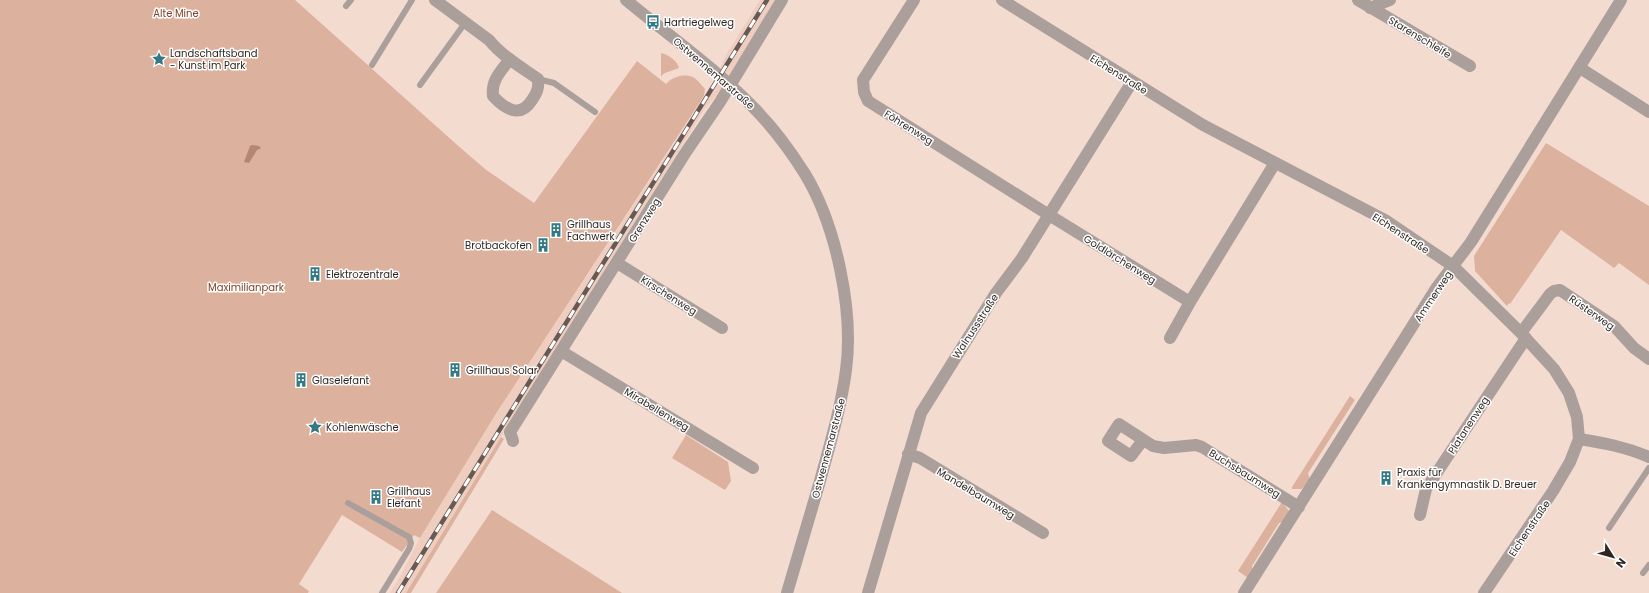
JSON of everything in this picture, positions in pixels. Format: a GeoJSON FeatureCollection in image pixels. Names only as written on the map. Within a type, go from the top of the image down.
{"type":"FeatureCollection","features":[{"type":"Feature","properties":{"kind":"street"},"geometry":{"type":"LineString","coordinates":[[435,0],[489,40],[494,47],[538,79],[537,93],[529,105],[524,109],[509,109],[493,96],[492,89],[494,80],[510,59]]}},
{"type":"Feature","properties":{"kind":"street","name":"Ostwennemarstraße"},"geometry":{"type":"LineString","coordinates":[[626,0],[730,85],[753,107],[775,132],[806,175],[822,210],[834,246],[843,282],[846,307],[846,368],[841,402],[834,429],[787,593]]}},
{"type":"Feature","properties":{"kind":"street","name":"Grenzweg"},"geometry":{"type":"LineString","coordinates":[[513,441],[510,432],[684,154],[730,85],[782,0]]}},
{"type":"Feature","properties":{"kind":"street","name":"Föhrenweg"},"geometry":{"type":"LineString","coordinates":[[914,0],[862,80],[864,92],[868,101],[1049,216]]}},
{"type":"Feature","properties":{"kind":"street","name":"Eichenstraße"},"geometry":{"type":"LineString","coordinates":[[1002,0],[1132,82],[1204,125],[1385,220],[1453,266],[1523,335],[1554,369],[1569,393],[1577,416],[1579,439],[1570,462],[1553,491],[1484,593]]}},
{"type":"Feature","properties":{"kind":"street","name":"Starenschleife"},"geometry":{"type":"LineString","coordinates":[[1358,0],[1470,66]]}},
{"type":"Feature","properties":{"kind":"street","name":"Starenschleife"},"geometry":{"type":"LineString","coordinates":[[1370,8],[1390,0]]}},
{"type":"Feature","properties":{"kind":"street","name":"Ammerweg"},"geometry":{"type":"LineString","coordinates":[[1244,593],[1437,287],[1471,242],[1621,0]]}},
{"type":"Feature","properties":{"kind":"street"},"geometry":{"type":"LineString","coordinates":[[1580,68],[1649,112]]}},
{"type":"Feature","properties":{"kind":"street","name":"Walnussstraße"},"geometry":{"type":"LineString","coordinates":[[868,593],[921,413],[992,299],[1022,258],[1049,216],[1132,82]]}},
{"type":"Feature","properties":{"kind":"street"},"geometry":{"type":"LineString","coordinates":[[1170,338],[1190,302],[1275,163]]}},
{"type":"Feature","properties":{"kind":"street","name":"Goldlärchenweg"},"geometry":{"type":"LineString","coordinates":[[1049,216],[1190,302]]}},
{"type":"Feature","properties":{"kind":"street","name":"Kirschenweg"},"geometry":{"type":"LineString","coordinates":[[617,263],[722,328]]}},
{"type":"Feature","properties":{"kind":"street","name":"Rüsterweg"},"geometry":{"type":"LineString","coordinates":[[1523,335],[1550,294],[1554,291],[1560,290],[1614,326],[1634,348],[1649,359]]}},
{"type":"Feature","properties":{"kind":"street","name":"Platanenweg"},"geometry":{"type":"LineString","coordinates":[[1420,515],[1426,490],[1523,335]]}},
{"type":"Feature","properties":{"kind":"street","name":"Mirabellenweg"},"geometry":{"type":"LineString","coordinates":[[561,351],[753,468]]}},
{"type":"Feature","properties":{"kind":"street"},"geometry":{"type":"LineString","coordinates":[[1579,439],[1634,450],[1649,457]]}},
{"type":"Feature","properties":{"kind":"street","name":"Buchsbaumweg"},"geometry":{"type":"LineString","coordinates":[[1143,440],[1153,446],[1164,448],[1196,445],[1202,447],[1299,507]]}},
{"type":"Feature","properties":{"kind":"street","name":"Mandelbaumweg"},"geometry":{"type":"LineString","coordinates":[[908,454],[920,458],[1043,533]]}},
{"type":"Feature","properties":{"kind":"lane"},"geometry":{"type":"LineString","coordinates":[[346,6],[351,0]]}},
{"type":"Feature","properties":{"kind":"lane"},"geometry":{"type":"LineString","coordinates":[[372,65],[412,0]]}},
{"type":"Feature","properties":{"kind":"lane"},"geometry":{"type":"LineString","coordinates":[[420,85],[465,23]]}},
{"type":"Feature","properties":{"kind":"lane"},"geometry":{"type":"LineString","coordinates":[[538,79],[554,83],[595,112]]}},
{"type":"Feature","properties":{"kind":"lane"},"geometry":{"type":"LineString","coordinates":[[1609,528],[1649,468]]}},
{"type":"Feature","properties":{"kind":"lane"},"geometry":{"type":"LineString","coordinates":[[348,502],[409,537],[411,543],[409,549],[382,593]]}},
{"type":"Feature","properties":{"kind":"lane"},"geometry":{"type":"LineString","coordinates":[[1643,573],[1649,565]]}},
{"type":"Feature","properties":{"kind":"shaded area"},"geometry":{"type":"Polygon","coordinates":[[[760,0],[777,0],[719,93],[706,107],[406,593],[390,593],[438,507],[497,412],[711,87],[726,55],[760,0]]]}},
{"type":"Feature","properties":{"kind":"shaded area"},"geometry":{"type":"Polygon","coordinates":[[[250,146],[259,146],[261,148],[257,150],[249,163],[244,162],[250,146]]]}},
{"type":"Feature","properties":{"kind":"green space","name":"Maximilianpark"},"geometry":{"type":"Polygon","coordinates":[[[0,0],[295,0],[485,169],[534,203],[637,61],[666,84],[676,77],[689,76],[697,80],[705,89],[704,96],[497,412],[420,538],[414,535],[402,552],[342,515],[299,584],[309,591],[308,593],[0,593],[0,0]]]}},
{"type":"Feature","properties":{"kind":"green space"},"geometry":{"type":"Polygon","coordinates":[[[661,53],[672,58],[677,63],[679,68],[661,76],[661,53]]]}},
{"type":"Feature","properties":{"kind":"green space"},"geometry":{"type":"Polygon","coordinates":[[[1546,143],[1649,206],[1649,285],[1619,263],[1614,268],[1561,230],[1510,304],[1509,303],[1507,306],[1475,271],[1474,256],[1546,143]]]}},
{"type":"Feature","properties":{"kind":"green space"},"geometry":{"type":"Polygon","coordinates":[[[1350,396],[1355,400],[1308,473],[1310,480],[1302,489],[1292,489],[1292,487],[1350,396]]]}},
{"type":"Feature","properties":{"kind":"green space"},"geometry":{"type":"Polygon","coordinates":[[[686,435],[728,462],[731,481],[725,490],[672,458],[686,435]]]}},
{"type":"Feature","properties":{"kind":"green space"},"geometry":{"type":"Polygon","coordinates":[[[501,437],[504,439],[411,593],[406,593],[501,437]]]}},
{"type":"Feature","properties":{"kind":"green space"},"geometry":{"type":"Polygon","coordinates":[[[1282,502],[1289,511],[1288,514],[1283,522],[1279,523],[1252,566],[1253,572],[1251,580],[1238,571],[1282,502]]]}},
{"type":"Feature","properties":{"kind":"green space"},"geometry":{"type":"Polygon","coordinates":[[[492,510],[622,593],[436,593],[492,510]]]}},
{"type":"Feature","properties":{"kind":"railway"},"geometry":{"type":"LineString","coordinates":[[398,593],[767,0]]}},
{"type":"Feature","properties":{"kind":"place","name":"Hartriegelweg"},"geometry":{"type":"Point","coordinates":[653,22]}},
{"type":"Feature","properties":{"kind":"place","name":"Landschaftsband - Kunst im Park"},"geometry":{"type":"Point","coordinates":[159,59]}},
{"type":"Feature","properties":{"kind":"place","name":"Grillhaus Fachwerk"},"geometry":{"type":"Point","coordinates":[556,230]}},
{"type":"Feature","properties":{"kind":"place","name":"Brotbackofen"},"geometry":{"type":"Point","coordinates":[543,245]}},
{"type":"Feature","properties":{"kind":"place","name":"Elektrozentrale"},"geometry":{"type":"Point","coordinates":[315,274]}},
{"type":"Feature","properties":{"kind":"place","name":"Grillhaus Solar"},"geometry":{"type":"Point","coordinates":[455,370]}},
{"type":"Feature","properties":{"kind":"place","name":"Glaselefant"},"geometry":{"type":"Point","coordinates":[301,380]}},
{"type":"Feature","properties":{"kind":"place","name":"Kohlenwäsche"},"geometry":{"type":"Point","coordinates":[315,427]}},
{"type":"Feature","properties":{"kind":"place","name":"Praxis für Krankengymnastik D. Breuer"},"geometry":{"type":"Point","coordinates":[1386,478]}},
{"type":"Feature","properties":{"kind":"place","name":"Grillhaus Elefant"},"geometry":{"type":"Point","coordinates":[376,497]}},
{"type":"Feature","properties":{"kind":"park label","name":"Alte Mine"},"geometry":{"type":"Point","coordinates":[176,13]}}]}
